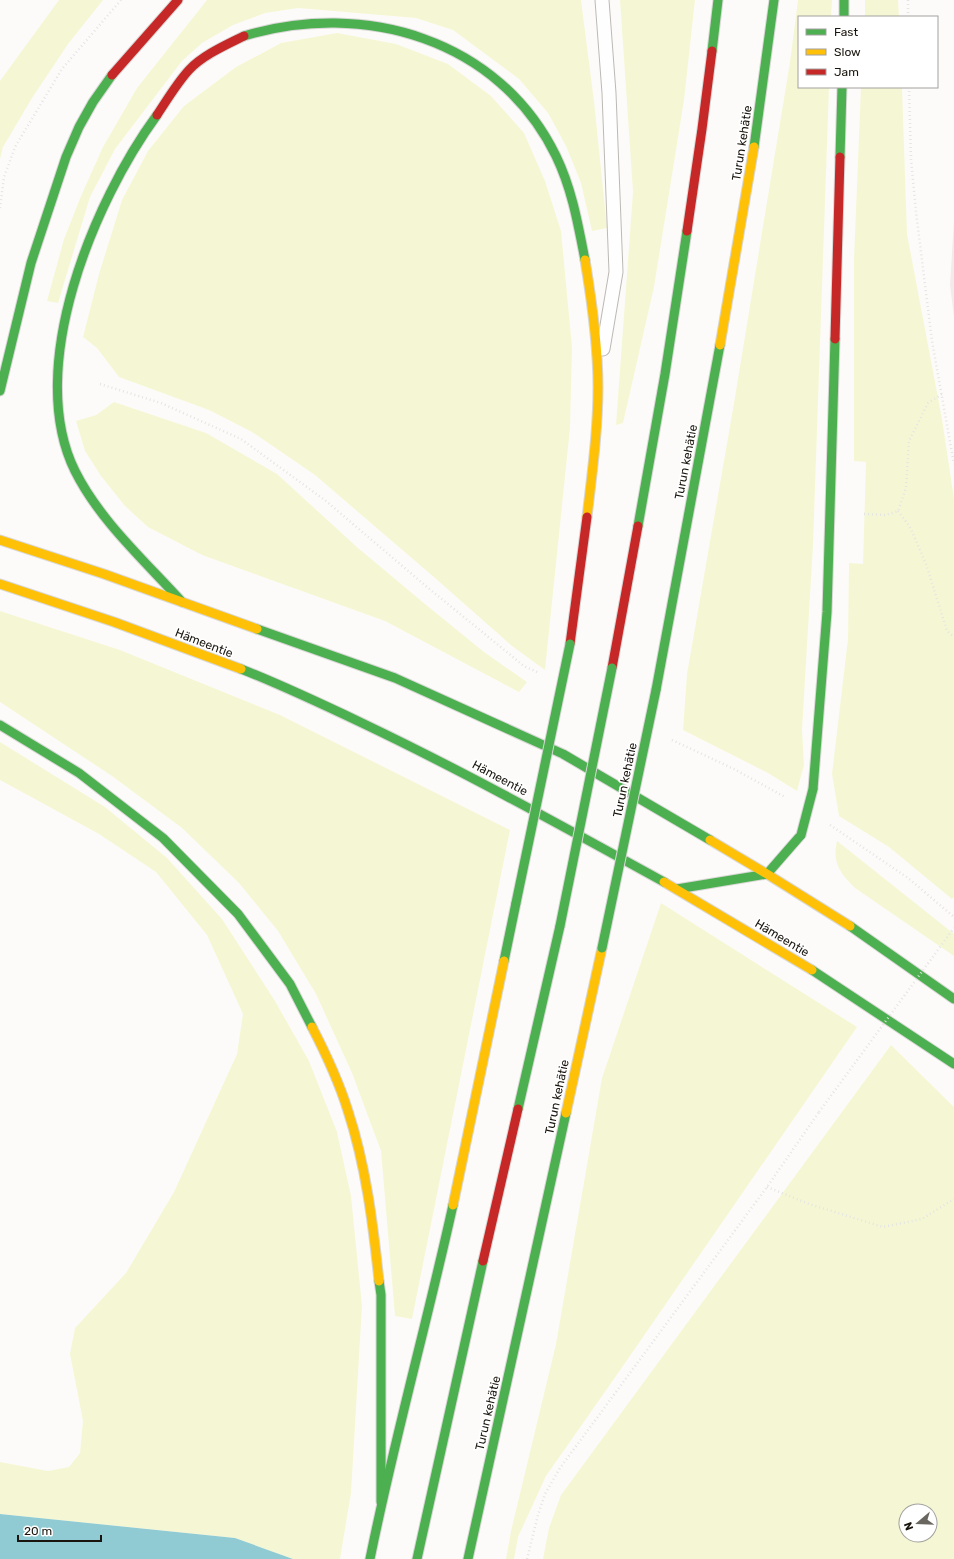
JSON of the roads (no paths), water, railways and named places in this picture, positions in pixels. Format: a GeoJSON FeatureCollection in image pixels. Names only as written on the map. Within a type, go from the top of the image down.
{"type":"FeatureCollection","features":[{"type":"Feature","properties":{"kind":"highway"},"geometry":{"type":"LineString","coordinates":[[0,391],[31,263],[54,190],[79,127],[93,102],[116,69],[178,0]]}},
{"type":"Feature","properties":{"kind":"highway"},"geometry":{"type":"LineString","coordinates":[[417,1559],[560,926],[612,668],[665,374],[702,129],[718,0]]}},
{"type":"Feature","properties":{"kind":"highway","name":"Turun kehätie"},"geometry":{"type":"LineString","coordinates":[[468,1559],[602,948],[656,690],[721,342],[756,134],[774,0]]}},
{"type":"Feature","properties":{"kind":"highway"},"geometry":{"type":"LineString","coordinates":[[844,0],[844,16]]}},
{"type":"Feature","properties":{"kind":"highway"},"geometry":{"type":"LineString","coordinates":[[328,14],[342,14]]}},
{"type":"Feature","properties":{"kind":"highway"},"geometry":{"type":"LineString","coordinates":[[182,602],[99,511],[83,487],[68,456],[61,430],[57,399],[58,360],[72,289],[92,233],[117,176],[157,114],[191,68],[221,48],[256,30],[284,20],[307,16]]}},
{"type":"Feature","properties":{"kind":"highway"},"geometry":{"type":"LineString","coordinates":[[370,1559],[381,1502],[413,1381],[436,1283],[570,644],[586,529],[599,377],[591,293],[580,231],[569,188],[555,152],[531,114],[509,89],[480,62],[454,46],[422,30],[395,22]]}},
{"type":"Feature","properties":{"kind":"highway"},"geometry":{"type":"LineString","coordinates":[[677,889],[767,874],[801,835],[813,788],[819,729],[827,612],[842,88]]}},
{"type":"Feature","properties":{"kind":"highway"},"geometry":{"type":"LineString","coordinates":[[0,540],[182,602],[395,678],[563,754],[767,874],[844,922],[954,999]]}},
{"type":"Feature","properties":{"kind":"highway","name":"Hämeentie"},"geometry":{"type":"LineString","coordinates":[[0,584],[114,622],[277,683],[402,742],[499,791],[677,889],[804,965],[954,1064]]}},
{"type":"Feature","properties":{"kind":"highway"},"geometry":{"type":"LineString","coordinates":[[0,725],[79,773],[163,838],[217,892],[238,914],[290,984],[324,1053],[348,1110],[364,1170],[374,1232],[381,1295],[381,1502]]}},
{"type":"Feature","properties":{"kind":"lane"},"geometry":{"type":"LineString","coordinates":[[599,377],[616,272],[609,93],[602,0]]}},
{"type":"Feature","properties":{"kind":"water"},"geometry":{"type":"Polygon","coordinates":[[[0,1514],[235,1538],[293,1559],[0,1559],[0,1514]]]}}]}
